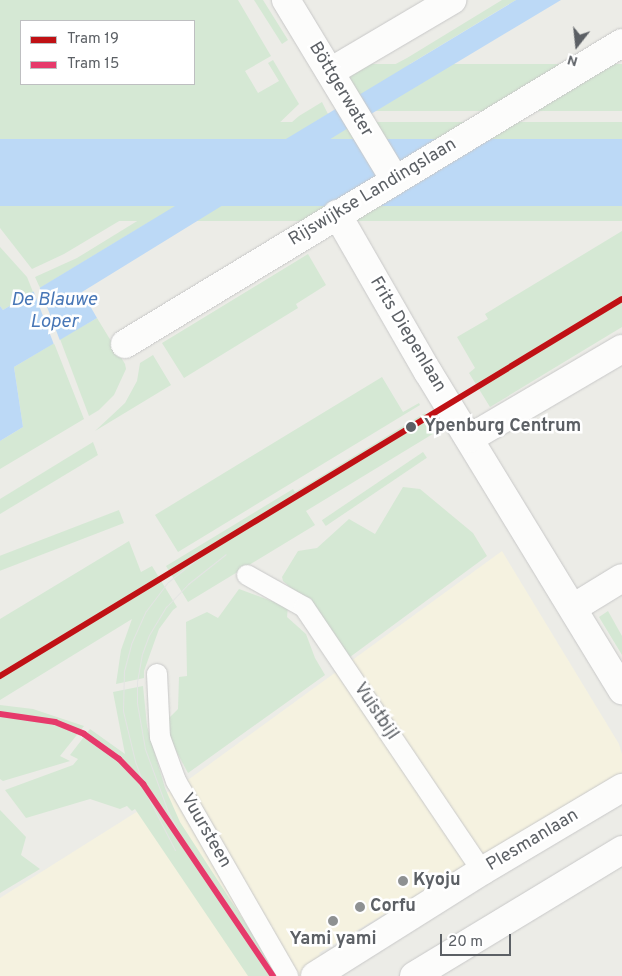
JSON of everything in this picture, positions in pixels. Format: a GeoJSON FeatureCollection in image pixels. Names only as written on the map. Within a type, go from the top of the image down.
{"type":"FeatureCollection","features":[{"type":"Feature","properties":{"kind":"street","name":"Böttgerwater"},"geometry":{"type":"LineString","coordinates":[[286,0],[395,180]]}},
{"type":"Feature","properties":{"kind":"street"},"geometry":{"type":"LineString","coordinates":[[330,72],[452,0]]}},
{"type":"Feature","properties":{"kind":"street","name":"Rijswijkse Landingslaan"},"geometry":{"type":"LineString","coordinates":[[124,344],[622,43]]}},
{"type":"Feature","properties":{"kind":"street","name":"Frits Diepenlaan"},"geometry":{"type":"LineString","coordinates":[[337,214],[428,372],[622,690]]}},
{"type":"Feature","properties":{"kind":"street"},"geometry":{"type":"LineString","coordinates":[[470,438],[622,349]]}},
{"type":"Feature","properties":{"kind":"street","name":"Vuistbijl"},"geometry":{"type":"LineString","coordinates":[[247,575],[304,607],[482,871]]}},
{"type":"Feature","properties":{"kind":"street"},"geometry":{"type":"LineString","coordinates":[[572,608],[622,578]]}},
{"type":"Feature","properties":{"kind":"street","name":"Vuursteen"},"geometry":{"type":"LineString","coordinates":[[157,674],[160,737],[176,781],[288,976]]}},
{"type":"Feature","properties":{"kind":"street","name":"Plesmanlaan"},"geometry":{"type":"LineString","coordinates":[[315,976],[347,967],[482,871],[622,788]]}},
{"type":"Feature","properties":{"kind":"street"},"geometry":{"type":"LineString","coordinates":[[414,976],[622,850]]}},
{"type":"Feature","properties":{"kind":"shaded area"},"geometry":{"type":"Polygon","coordinates":[[[502,551],[619,744],[622,754],[622,773],[319,953],[334,976],[0,976],[0,898],[192,777],[502,551]]]}},
{"type":"Feature","properties":{"kind":"green space"},"geometry":{"type":"Polygon","coordinates":[[[0,0],[238,0],[271,56],[245,71],[258,93],[279,81],[268,63],[273,60],[299,104],[273,129],[64,254],[32,269],[0,228],[0,0]]]}},
{"type":"Feature","properties":{"kind":"green space"},"geometry":{"type":"Polygon","coordinates":[[[254,0],[263,0],[288,40],[282,44],[254,0]]]}},
{"type":"Feature","properties":{"kind":"green space"},"geometry":{"type":"Polygon","coordinates":[[[502,0],[516,0],[357,96],[352,87],[407,58],[502,0]]]}},
{"type":"Feature","properties":{"kind":"green space"},"geometry":{"type":"Polygon","coordinates":[[[339,64],[622,64],[622,111],[339,111],[339,64]]]}},
{"type":"Feature","properties":{"kind":"green space"},"geometry":{"type":"Polygon","coordinates":[[[322,102],[328,114],[40,288],[35,277],[77,258],[277,135],[299,116],[322,102]]]}},
{"type":"Feature","properties":{"kind":"green space"},"geometry":{"type":"Polygon","coordinates":[[[10,122],[622,122],[622,139],[10,139],[10,122]]]}},
{"type":"Feature","properties":{"kind":"green space"},"geometry":{"type":"Polygon","coordinates":[[[40,206],[622,206],[622,221],[40,221],[40,206]]]}},
{"type":"Feature","properties":{"kind":"green space"},"geometry":{"type":"Polygon","coordinates":[[[622,231],[622,327],[490,407],[469,373],[475,368],[457,337],[488,319],[485,314],[622,231]]]}},
{"type":"Feature","properties":{"kind":"green space"},"geometry":{"type":"Polygon","coordinates":[[[0,247],[27,277],[33,292],[3,310],[0,306],[0,247]]]}},
{"type":"Feature","properties":{"kind":"green space"},"geometry":{"type":"Polygon","coordinates":[[[308,254],[326,285],[296,304],[298,308],[184,378],[162,343],[308,254]]]}},
{"type":"Feature","properties":{"kind":"green space"},"geometry":{"type":"Polygon","coordinates":[[[97,318],[125,364],[126,369],[114,395],[99,410],[89,416],[60,339],[97,318]]]}},
{"type":"Feature","properties":{"kind":"green space"},"geometry":{"type":"Polygon","coordinates":[[[54,343],[84,419],[0,469],[0,441],[23,427],[14,367],[54,343]]]}},
{"type":"Feature","properties":{"kind":"green space"},"geometry":{"type":"Polygon","coordinates":[[[153,355],[171,385],[95,431],[125,403],[137,381],[140,363],[153,355]]]}},
{"type":"Feature","properties":{"kind":"green space"},"geometry":{"type":"Polygon","coordinates":[[[382,377],[403,412],[419,403],[420,405],[178,552],[155,515],[382,377]]]}},
{"type":"Feature","properties":{"kind":"green space"},"geometry":{"type":"Polygon","coordinates":[[[425,413],[436,432],[306,511],[315,525],[188,602],[166,566],[293,489],[295,492],[425,413]]]}},
{"type":"Feature","properties":{"kind":"green space"},"geometry":{"type":"Polygon","coordinates":[[[93,442],[98,455],[0,514],[0,499],[93,442]]]}},
{"type":"Feature","properties":{"kind":"green space"},"geometry":{"type":"Polygon","coordinates":[[[423,452],[427,458],[326,526],[322,520],[423,452]]]}},
{"type":"Feature","properties":{"kind":"green space"},"geometry":{"type":"Polygon","coordinates":[[[403,487],[420,489],[473,533],[487,556],[350,657],[318,612],[283,581],[282,577],[298,551],[317,548],[349,519],[375,534],[403,487]]]}},
{"type":"Feature","properties":{"kind":"green space"},"geometry":{"type":"Polygon","coordinates":[[[119,510],[124,523],[0,571],[0,556],[119,510]]]}},
{"type":"Feature","properties":{"kind":"green space"},"geometry":{"type":"Polygon","coordinates":[[[129,541],[141,572],[152,566],[177,607],[159,629],[144,671],[144,678],[116,684],[121,650],[132,619],[0,700],[0,619],[129,541]]]}},
{"type":"Feature","properties":{"kind":"green space"},"geometry":{"type":"Polygon","coordinates":[[[239,589],[288,607],[287,617],[306,634],[315,658],[325,675],[188,773],[167,734],[166,721],[178,709],[179,677],[187,676],[186,622],[207,612],[218,618],[239,589]]]}},
{"type":"Feature","properties":{"kind":"green space"},"geometry":{"type":"Polygon","coordinates":[[[608,611],[622,636],[622,655],[599,617],[608,611]]]}},
{"type":"Feature","properties":{"kind":"green space"},"geometry":{"type":"Polygon","coordinates":[[[143,686],[147,726],[165,788],[180,822],[277,972],[270,976],[248,976],[135,809],[132,811],[127,806],[120,809],[90,799],[26,818],[5,790],[73,765],[78,759],[70,755],[90,729],[125,754],[113,692],[143,686]]]}},
{"type":"Feature","properties":{"kind":"green space"},"geometry":{"type":"Polygon","coordinates":[[[0,705],[33,709],[84,726],[60,756],[70,761],[3,781],[0,779],[0,705]]]}},
{"type":"Feature","properties":{"kind":"green space"},"geometry":{"type":"Polygon","coordinates":[[[0,810],[26,837],[21,855],[40,869],[0,893],[0,810]]]}},
{"type":"Feature","properties":{"kind":"water","name":"De Blauwe Loper"},"geometry":{"type":"Polygon","coordinates":[[[516,0],[561,0],[371,114],[82,292],[97,318],[14,367],[23,427],[0,441],[0,306],[3,310],[516,0]]]}},
{"type":"Feature","properties":{"kind":"water"},"geometry":{"type":"Polygon","coordinates":[[[0,139],[622,139],[622,206],[0,206],[0,139]]]}},
{"type":"Feature","properties":{"kind":"pier"},"geometry":{"type":"Polygon","coordinates":[[[390,275],[422,329],[392,347],[360,293],[390,275]]]}},
{"type":"Feature","properties":{"kind":"pier"},"geometry":{"type":"Polygon","coordinates":[[[39,286],[61,342],[54,345],[32,289],[39,286]]]}},
{"type":"Feature","properties":{"kind":"pier"},"geometry":{"type":"Polygon","coordinates":[[[102,449],[126,509],[120,512],[97,452],[102,449]]]}},
{"type":"Feature","properties":{"kind":"tram line","name":"19"},"geometry":{"type":"LineString","coordinates":[[0,676],[622,299]]}},
{"type":"Feature","properties":{"kind":"tram line"},"geometry":{"type":"LineString","coordinates":[[175,850],[148,797],[135,761],[123,711],[124,671],[131,644],[146,611],[168,582],[210,549]]}},
{"type":"Feature","properties":{"kind":"tram line"},"geometry":{"type":"LineString","coordinates":[[182,839],[167,809],[145,749],[137,703],[137,682],[142,654],[149,635],[166,607],[188,584],[226,554]]}},
{"type":"Feature","properties":{"kind":"tram line","name":"15"},"geometry":{"type":"LineString","coordinates":[[0,714],[55,722],[84,734],[119,759],[143,784],[273,976]]}},
{"type":"Feature","properties":{"kind":"place","name":"Ypenburg Centrum"},"geometry":{"type":"Point","coordinates":[411,427]}},
{"type":"Feature","properties":{"kind":"place","name":"Kyoju"},"geometry":{"type":"Point","coordinates":[403,881]}},
{"type":"Feature","properties":{"kind":"place","name":"Corfu"},"geometry":{"type":"Point","coordinates":[360,907]}},
{"type":"Feature","properties":{"kind":"place","name":"Yami yami"},"geometry":{"type":"Point","coordinates":[333,921]}}]}
